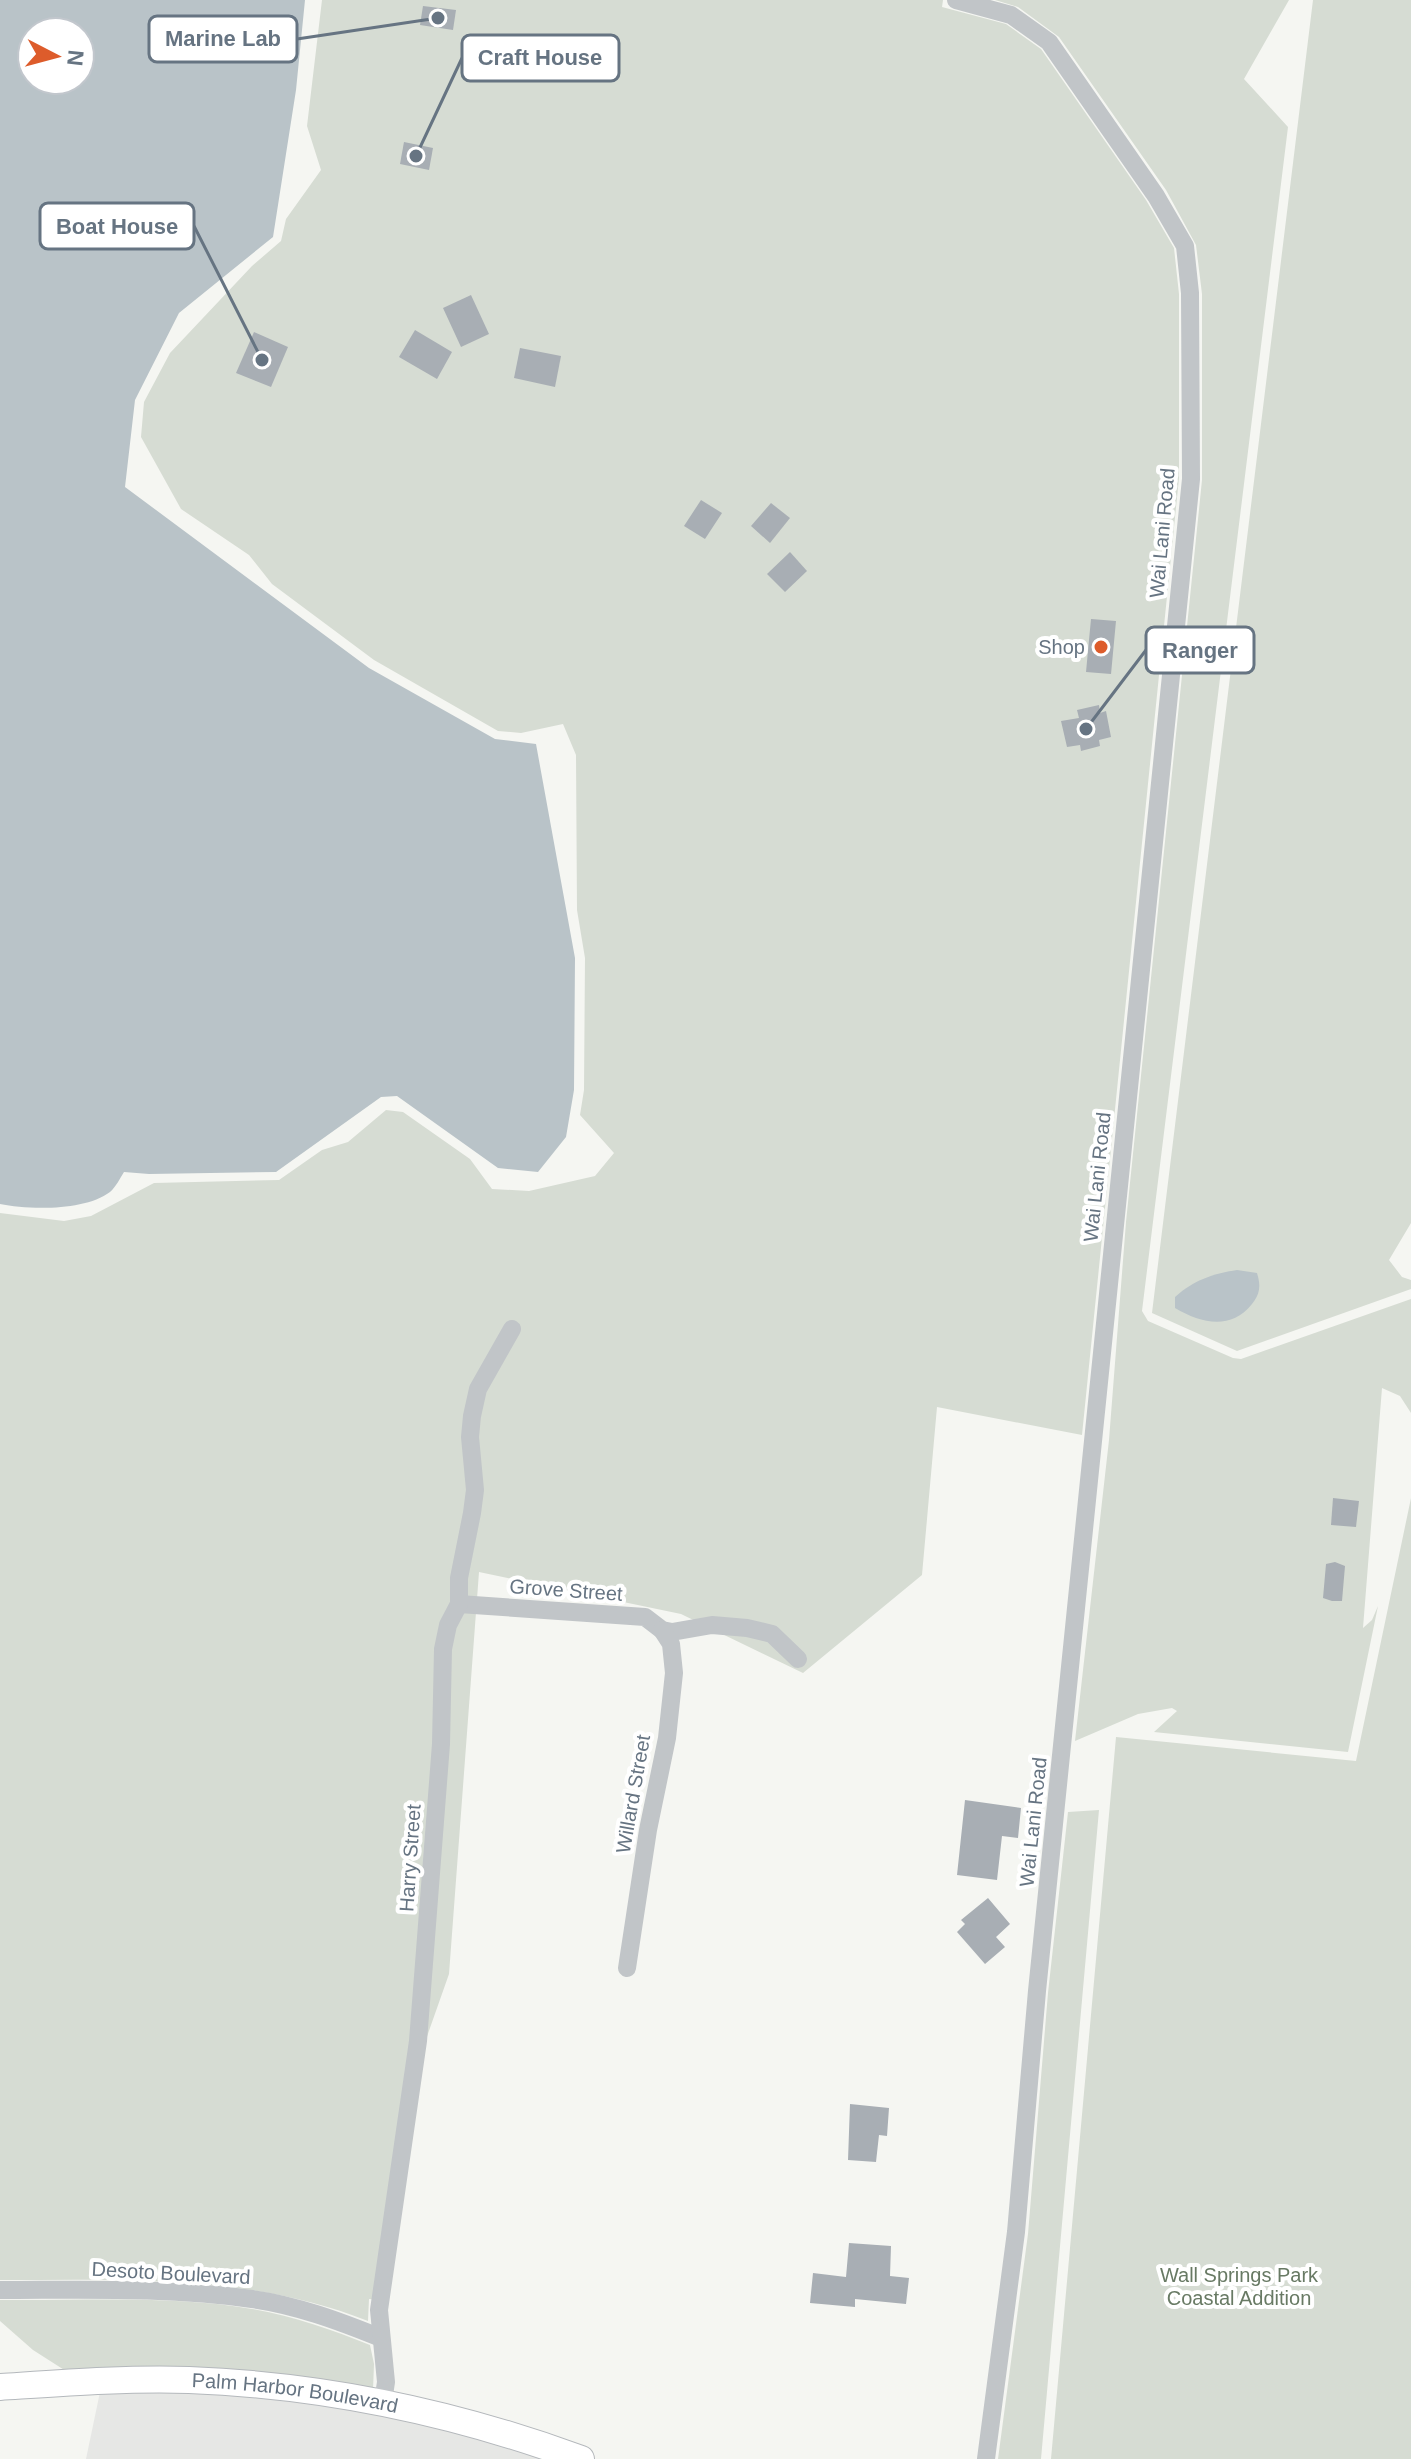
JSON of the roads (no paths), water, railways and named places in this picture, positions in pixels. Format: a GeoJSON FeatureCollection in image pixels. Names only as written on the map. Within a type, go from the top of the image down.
{"type":"FeatureCollection","features":[{"type":"Feature","properties":{"kind":"main road","name":"Palm Harbor Boulevard"},"geometry":{"type":"LineString","coordinates":[[0,2387],[187,2380],[312,2390],[383,2402],[536,2451],[581,2459]]}},
{"type":"Feature","properties":{"kind":"street","name":"Wai Lani Road"},"geometry":{"type":"LineString","coordinates":[[956,0],[1011,15],[1049,42],[1156,196],[1185,246],[1190,293],[1191,479],[1037,1991],[1016,2232],[986,2459]]}},
{"type":"Feature","properties":{"kind":"street","name":"Harry Street"},"geometry":{"type":"LineString","coordinates":[[383,2402],[386,2382],[381,2338],[381,2290],[418,2041],[441,1744],[443,1649],[448,1625],[459,1604],[459,1578],[475,1490],[470,1437],[472,1416],[478,1389],[512,1329]]}},
{"type":"Feature","properties":{"kind":"street","name":"Grove Street"},"geometry":{"type":"LineString","coordinates":[[459,1604],[645,1617],[662,1630],[672,1632],[712,1625],[747,1628],[772,1634],[798,1659]]}},
{"type":"Feature","properties":{"kind":"street","name":"Willard Street"},"geometry":{"type":"LineString","coordinates":[[627,1968],[648,1830],[667,1738],[674,1673],[671,1644],[662,1630]]}},
{"type":"Feature","properties":{"kind":"street","name":"Desoto Boulevard"},"geometry":{"type":"LineString","coordinates":[[0,2290],[129,2291],[253,2299],[298,2309],[381,2338]]}},
{"type":"Feature","properties":{"kind":"place","name":"Marine Lab"},"geometry":{"type":"Point","coordinates":[438,18]}},
{"type":"Feature","properties":{"kind":"place","name":"Craft House"},"geometry":{"type":"Point","coordinates":[416,156]}},
{"type":"Feature","properties":{"kind":"place","name":"Boat House"},"geometry":{"type":"Point","coordinates":[262,360]}},
{"type":"Feature","properties":{"kind":"place","name":"Shop"},"geometry":{"type":"Point","coordinates":[1101,647]}},
{"type":"Feature","properties":{"kind":"place","name":"Ranger"},"geometry":{"type":"Point","coordinates":[1086,729]}},
{"type":"Feature","properties":{"kind":"park label","name":"Wall Springs Park Coastal Addition"},"geometry":{"type":"Point","coordinates":[1239,2286]}}]}
